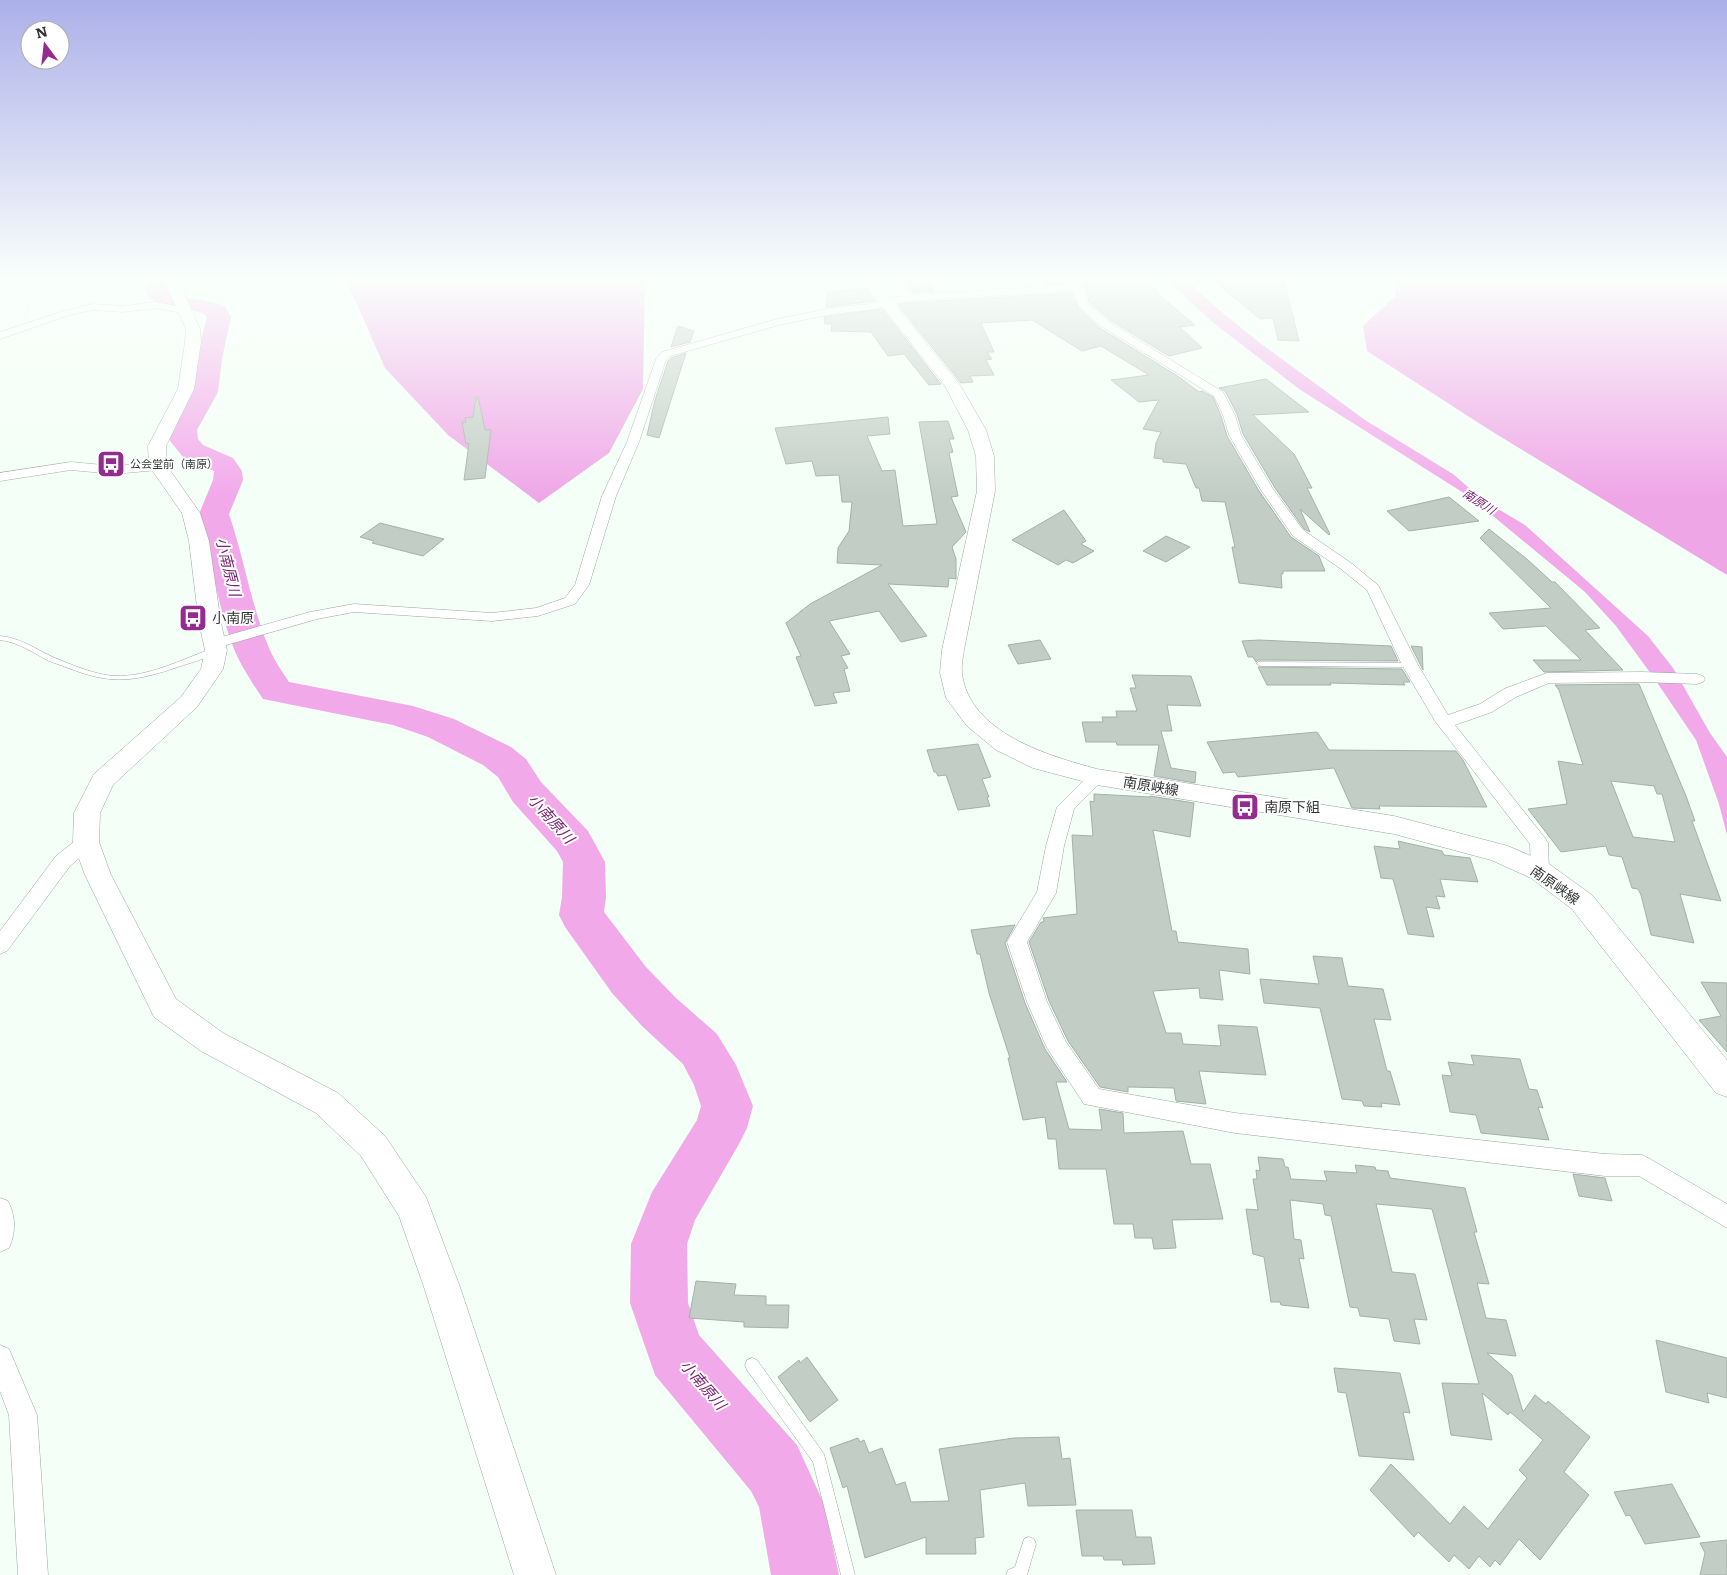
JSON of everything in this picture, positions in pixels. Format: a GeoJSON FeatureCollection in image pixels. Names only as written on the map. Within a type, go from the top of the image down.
{"type":"FeatureCollection","features":[{"type":"Feature","properties":{"kind":"street"},"geometry":{"type":"LineString","coordinates":[[190,350],[186,389],[157,446],[158,466],[190,513],[199,541],[210,622],[222,644]]}},
{"type":"Feature","properties":{"kind":"street"},"geometry":{"type":"LineString","coordinates":[[535,1575],[442,1287],[414,1208],[373,1146],[327,1103],[212,1042],[165,1008],[98,875],[86,842],[87,813],[103,780],[188,702],[212,669],[222,644],[264,629],[315,615],[354,608],[492,617],[538,612],[570,601],[582,585],[609,496],[633,442],[661,359],[666,354],[678,350]]}},
{"type":"Feature","properties":{"kind":"street","name":"南原峡線"},"geometry":{"type":"LineString","coordinates":[[930,350],[952,385],[977,430],[985,456],[986,491],[953,650],[951,673],[958,698],[975,721],[1005,744],[1042,762],[1097,777],[1394,825],[1498,853],[1540,871],[1582,902],[1727,1083]]}},
{"type":"Feature","properties":{"kind":"street"},"geometry":{"type":"LineString","coordinates":[[1148,350],[1219,394],[1229,415],[1235,435],[1268,490],[1298,533],[1346,566],[1373,588],[1410,665],[1443,721],[1539,843],[1540,871]]}},
{"type":"Feature","properties":{"kind":"street"},"geometry":{"type":"LineString","coordinates":[[0,477],[71,466],[114,470],[158,466]]}},
{"type":"Feature","properties":{"kind":"street"},"geometry":{"type":"LineString","coordinates":[[1443,721],[1455,720],[1486,708],[1510,693],[1547,678],[1642,677],[1697,679]]}},
{"type":"Feature","properties":{"kind":"street"},"geometry":{"type":"LineString","coordinates":[[1097,777],[1066,807],[1055,846],[1046,893],[1017,942],[1037,1002],[1058,1048],[1092,1097],[1235,1123],[1605,1165],[1642,1166],[1727,1217]]}},
{"type":"Feature","properties":{"kind":"street"},"geometry":{"type":"LineString","coordinates":[[0,946],[63,861],[86,842]]}},
{"type":"Feature","properties":{"kind":"street"},"geometry":{"type":"LineString","coordinates":[[0,1209],[3,1218],[0,1240]]}},
{"type":"Feature","properties":{"kind":"street"},"geometry":{"type":"LineString","coordinates":[[0,1358],[23,1415],[33,1575]]}},
{"type":"Feature","properties":{"kind":"lane"},"geometry":{"type":"LineString","coordinates":[[0,638],[19,642],[55,660],[116,678],[150,672],[222,644]]}},
{"type":"Feature","properties":{"kind":"lane"},"geometry":{"type":"LineString","coordinates":[[1261,664],[1410,665]]}},
{"type":"Feature","properties":{"kind":"lane"},"geometry":{"type":"LineString","coordinates":[[752,1365],[819,1459],[848,1575]]}},
{"type":"Feature","properties":{"kind":"lane"},"geometry":{"type":"LineString","coordinates":[[1013,1575],[1020,1574],[1028,1544]]}},
{"type":"Feature","properties":{"kind":"shaded area"},"geometry":{"type":"Polygon","coordinates":[[[377,350],[644,350],[643,389],[609,453],[539,503],[448,435],[385,368],[377,350]]]}},
{"type":"Feature","properties":{"kind":"shaded area"},"geometry":{"type":"Polygon","coordinates":[[[1727,350],[1727,575],[1488,429],[1367,351],[1727,350]]]}},
{"type":"Feature","properties":{"kind":"water","name":"南原川"},"geometry":{"type":"Polygon","coordinates":[[[1249,350],[1270,350],[1365,420],[1453,474],[1483,500],[1525,525],[1648,636],[1673,668],[1710,733],[1727,757],[1727,835],[1719,804],[1696,740],[1616,626],[1585,592],[1470,497],[1299,389],[1249,350]]]}},
{"type":"Feature","properties":{"kind":"building"},"geometry":{"type":"Polygon","coordinates":[[[884,350],[915,350],[941,384],[929,385],[904,354],[888,356],[884,350]]]}},
{"type":"Feature","properties":{"kind":"building"},"geometry":{"type":"Polygon","coordinates":[[[935,350],[993,350],[994,352],[987,352],[992,359],[986,360],[994,375],[970,376],[973,382],[961,383],[935,350]]]}},
{"type":"Feature","properties":{"kind":"building"},"geometry":{"type":"Polygon","coordinates":[[[1108,350],[1136,350],[1199,392],[1202,391],[1213,397],[1227,436],[1259,491],[1291,537],[1319,556],[1325,571],[1283,571],[1283,574],[1281,574],[1282,588],[1239,583],[1232,547],[1235,547],[1225,502],[1202,501],[1199,488],[1196,488],[1186,464],[1163,462],[1163,459],[1154,458],[1156,443],[1161,432],[1143,429],[1159,400],[1139,402],[1111,380],[1149,375],[1108,350]]]}},
{"type":"Feature","properties":{"kind":"building"},"geometry":{"type":"Polygon","coordinates":[[[1160,350],[1192,350],[1169,356],[1160,350]]]}},
{"type":"Feature","properties":{"kind":"building"},"geometry":{"type":"Polygon","coordinates":[[[686,353],[659,438],[647,435],[655,400],[668,361],[671,358],[686,353]]]}},
{"type":"Feature","properties":{"kind":"building"},"geometry":{"type":"Polygon","coordinates":[[[1266,379],[1309,412],[1253,415],[1294,454],[1312,488],[1307,488],[1329,535],[1300,509],[1310,532],[1304,529],[1275,488],[1243,434],[1237,414],[1225,391],[1219,388],[1266,379]]]}},
{"type":"Feature","properties":{"kind":"building"},"geometry":{"type":"Polygon","coordinates":[[[476,397],[478,397],[485,430],[491,430],[485,478],[464,480],[469,443],[466,444],[462,422],[466,422],[465,418],[473,417],[476,397]]]}},
{"type":"Feature","properties":{"kind":"building"},"geometry":{"type":"Polygon","coordinates":[[[888,417],[890,434],[867,436],[882,471],[895,470],[903,526],[937,524],[919,422],[948,421],[954,439],[949,439],[953,452],[949,453],[958,496],[951,497],[966,532],[952,547],[956,559],[956,579],[949,578],[948,587],[888,584],[927,636],[901,642],[879,611],[829,621],[850,654],[841,656],[848,668],[844,669],[850,691],[833,693],[837,703],[815,706],[796,657],[801,656],[786,623],[810,604],[882,565],[837,563],[838,548],[849,531],[852,502],[842,502],[839,475],[816,476],[812,461],[786,464],[775,428],[888,417]]]}},
{"type":"Feature","properties":{"kind":"building"},"geometry":{"type":"Polygon","coordinates":[[[1449,497],[1479,521],[1409,531],[1387,511],[1449,497]]]}},
{"type":"Feature","properties":{"kind":"building"},"geometry":{"type":"Polygon","coordinates":[[[1064,510],[1086,541],[1081,544],[1094,551],[1073,563],[1066,560],[1058,565],[1012,540],[1064,510]]]}},
{"type":"Feature","properties":{"kind":"building"},"geometry":{"type":"Polygon","coordinates":[[[380,523],[444,539],[423,556],[372,543],[374,541],[360,537],[380,523]]]}},
{"type":"Feature","properties":{"kind":"building"},"geometry":{"type":"Polygon","coordinates":[[[1489,529],[1552,582],[1555,582],[1600,628],[1585,630],[1623,670],[1544,672],[1533,660],[1581,660],[1546,626],[1503,629],[1489,613],[1551,608],[1480,538],[1489,529]]]}},
{"type":"Feature","properties":{"kind":"building"},"geometry":{"type":"Polygon","coordinates":[[[1166,536],[1190,547],[1166,562],[1143,551],[1166,536]]]}},
{"type":"Feature","properties":{"kind":"building"},"geometry":{"type":"Polygon","coordinates":[[[1040,640],[1051,659],[1018,664],[1008,645],[1040,640]]]}},
{"type":"Feature","properties":{"kind":"building"},"geometry":{"type":"Polygon","coordinates":[[[1259,640],[1391,646],[1398,661],[1258,660],[1256,662],[1253,657],[1248,657],[1242,641],[1259,640]]]}},
{"type":"Feature","properties":{"kind":"building"},"geometry":{"type":"Polygon","coordinates":[[[1411,646],[1422,647],[1423,670],[1411,646]]]}},
{"type":"Feature","properties":{"kind":"building"},"geometry":{"type":"Polygon","coordinates":[[[1258,667],[1402,669],[1410,682],[1403,682],[1405,685],[1330,683],[1331,685],[1267,685],[1258,667]]]}},
{"type":"Feature","properties":{"kind":"building"},"geometry":{"type":"Polygon","coordinates":[[[1132,675],[1191,676],[1201,706],[1167,705],[1172,731],[1161,731],[1171,768],[1196,772],[1195,783],[1154,776],[1159,745],[1117,745],[1116,742],[1086,742],[1082,722],[1103,722],[1102,717],[1117,717],[1116,711],[1137,711],[1130,688],[1136,688],[1132,675]]]}},
{"type":"Feature","properties":{"kind":"building"},"geometry":{"type":"Polygon","coordinates":[[[1639,684],[1686,796],[1695,821],[1692,821],[1721,901],[1680,894],[1694,943],[1651,935],[1641,895],[1638,889],[1632,888],[1622,857],[1609,855],[1606,846],[1561,852],[1528,809],[1567,804],[1558,761],[1583,765],[1559,690],[1555,685],[1639,684]],[[1611,781],[1633,837],[1675,842],[1662,794],[1657,794],[1654,786],[1611,781]]]}},
{"type":"Feature","properties":{"kind":"building"},"geometry":{"type":"Polygon","coordinates":[[[1317,732],[1329,750],[1456,751],[1463,760],[1487,807],[1379,806],[1380,809],[1352,808],[1334,768],[1238,777],[1235,772],[1223,773],[1207,742],[1317,732]]]}},
{"type":"Feature","properties":{"kind":"building"},"geometry":{"type":"Polygon","coordinates":[[[978,744],[991,777],[982,779],[989,797],[987,797],[990,806],[958,810],[946,775],[938,776],[934,772],[927,750],[978,744]]]}},
{"type":"Feature","properties":{"kind":"building"},"geometry":{"type":"Polygon","coordinates":[[[1094,794],[1150,796],[1194,803],[1190,837],[1153,830],[1172,931],[1176,931],[1178,942],[1248,949],[1250,974],[1219,970],[1223,1000],[1200,998],[1199,988],[1153,991],[1166,1033],[1181,1033],[1183,1044],[1221,1046],[1218,1025],[1257,1027],[1266,1075],[1199,1071],[1206,1104],[1176,1101],[1174,1088],[1128,1087],[1128,1092],[1100,1087],[1068,1041],[1049,1001],[1029,942],[1041,922],[1044,922],[1043,918],[1077,914],[1072,835],[1093,836],[1090,801],[1094,802],[1094,794]]]}},
{"type":"Feature","properties":{"kind":"building"},"geometry":{"type":"Polygon","coordinates":[[[1398,841],[1442,851],[1444,855],[1470,858],[1478,882],[1440,879],[1445,897],[1436,896],[1440,909],[1426,907],[1434,937],[1408,934],[1393,879],[1381,878],[1374,846],[1400,849],[1398,841]]]}},
{"type":"Feature","properties":{"kind":"building"},"geometry":{"type":"Polygon","coordinates":[[[1015,925],[1005,943],[1025,1003],[1045,1049],[1067,1082],[1056,1082],[1069,1129],[1102,1130],[1099,1109],[1123,1113],[1124,1133],[1183,1131],[1191,1164],[1210,1164],[1223,1219],[1172,1220],[1176,1248],[1154,1249],[1152,1238],[1135,1238],[1133,1224],[1114,1224],[1106,1169],[1059,1169],[1056,1139],[1048,1139],[1045,1117],[1023,1120],[1008,1058],[1010,1058],[989,993],[980,954],[977,954],[971,930],[1015,925]]]}},
{"type":"Feature","properties":{"kind":"building"},"geometry":{"type":"Polygon","coordinates":[[[1313,956],[1342,958],[1348,986],[1383,989],[1391,1020],[1374,1019],[1387,1071],[1390,1071],[1400,1105],[1381,1103],[1382,1107],[1364,1106],[1362,1101],[1342,1099],[1320,1008],[1264,1003],[1260,979],[1319,984],[1313,956]]]}},
{"type":"Feature","properties":{"kind":"building"},"geometry":{"type":"Polygon","coordinates":[[[1701,982],[1727,983],[1727,1052],[1699,1020],[1721,1016],[1701,982]]]}},
{"type":"Feature","properties":{"kind":"building"},"geometry":{"type":"Polygon","coordinates":[[[1471,1055],[1520,1059],[1529,1089],[1537,1090],[1543,1108],[1538,1107],[1549,1140],[1481,1133],[1476,1115],[1450,1112],[1442,1075],[1452,1076],[1448,1062],[1474,1065],[1471,1055]]]}},
{"type":"Feature","properties":{"kind":"building"},"geometry":{"type":"Polygon","coordinates":[[[1258,1157],[1283,1159],[1285,1167],[1288,1167],[1291,1179],[1327,1181],[1324,1171],[1357,1173],[1355,1165],[1375,1167],[1376,1170],[1388,1171],[1390,1178],[1465,1188],[1477,1232],[1474,1232],[1489,1284],[1477,1283],[1486,1318],[1506,1320],[1516,1356],[1487,1353],[1512,1375],[1523,1412],[1535,1395],[1546,1404],[1548,1401],[1590,1437],[1564,1472],[1589,1495],[1540,1560],[1519,1539],[1500,1565],[1495,1560],[1490,1567],[1479,1556],[1469,1569],[1454,1555],[1449,1562],[1418,1532],[1414,1537],[1370,1490],[1391,1464],[1450,1524],[1464,1506],[1488,1529],[1527,1478],[1519,1470],[1543,1440],[1510,1412],[1508,1415],[1482,1393],[1492,1440],[1451,1435],[1442,1383],[1479,1384],[1432,1209],[1376,1204],[1392,1272],[1415,1274],[1427,1320],[1414,1319],[1420,1344],[1394,1341],[1389,1319],[1360,1316],[1358,1308],[1350,1307],[1331,1216],[1325,1215],[1323,1204],[1290,1200],[1294,1239],[1301,1240],[1304,1259],[1299,1258],[1309,1308],[1271,1302],[1264,1257],[1253,1254],[1246,1209],[1258,1210],[1253,1179],[1257,1179],[1256,1170],[1260,1171],[1258,1157]]]}},
{"type":"Feature","properties":{"kind":"building"},"geometry":{"type":"Polygon","coordinates":[[[1573,1174],[1605,1178],[1612,1201],[1579,1196],[1573,1174]]]}},
{"type":"Feature","properties":{"kind":"building"},"geometry":{"type":"Polygon","coordinates":[[[696,1281],[736,1284],[734,1295],[766,1296],[766,1305],[789,1305],[788,1328],[744,1327],[744,1322],[689,1318],[696,1281]]]}},
{"type":"Feature","properties":{"kind":"building"},"geometry":{"type":"Polygon","coordinates":[[[1656,1340],[1727,1358],[1727,1398],[1707,1393],[1709,1403],[1666,1392],[1656,1340]]]}},
{"type":"Feature","properties":{"kind":"building"},"geometry":{"type":"Polygon","coordinates":[[[807,1357],[838,1400],[810,1422],[778,1377],[799,1360],[800,1363],[807,1357]]]}},
{"type":"Feature","properties":{"kind":"building"},"geometry":{"type":"Polygon","coordinates":[[[1334,1368],[1400,1373],[1410,1413],[1403,1412],[1414,1460],[1359,1456],[1346,1393],[1338,1392],[1334,1368]]]}},
{"type":"Feature","properties":{"kind":"building"},"geometry":{"type":"Polygon","coordinates":[[[1059,1437],[1062,1459],[1070,1458],[1076,1505],[1028,1506],[1025,1483],[980,1490],[984,1537],[975,1538],[976,1554],[926,1554],[926,1537],[865,1558],[847,1486],[843,1488],[830,1448],[858,1438],[860,1442],[864,1440],[869,1453],[882,1448],[896,1485],[905,1482],[911,1502],[949,1501],[939,1449],[1014,1438],[1059,1437]]]}},
{"type":"Feature","properties":{"kind":"building"},"geometry":{"type":"Polygon","coordinates":[[[1672,1484],[1700,1537],[1645,1544],[1630,1515],[1626,1516],[1614,1492],[1672,1484]]]}},
{"type":"Feature","properties":{"kind":"building"},"geometry":{"type":"Polygon","coordinates":[[[1076,1510],[1132,1510],[1136,1537],[1151,1537],[1155,1564],[1123,1565],[1122,1560],[1104,1560],[1103,1556],[1082,1556],[1076,1510]]]}},
{"type":"Feature","properties":{"kind":"building"},"geometry":{"type":"Polygon","coordinates":[[[1727,1540],[1727,1575],[1700,1575],[1705,1553],[1700,1543],[1727,1540]]]}},
{"type":"Feature","properties":{"kind":"waterway","name":"小南原川"},"geometry":{"type":"LineString","coordinates":[[211,350],[205,392],[183,430],[184,441],[193,451],[223,464],[228,471],[228,480],[214,514],[225,548],[240,615],[252,650],[276,691],[400,714],[441,728],[497,756],[512,768],[527,792],[573,842],[584,862],[584,897],[581,915],[629,980],[659,1012],[700,1049],[718,1080],[727,1106],[721,1128],[671,1210],[659,1244],[659,1303],[676,1354],[774,1468],[791,1504],[805,1575]]}},
{"type":"Feature","properties":{"kind":"place","name":"公会堂前（南原）"},"geometry":{"type":"Point","coordinates":[111,464]}},
{"type":"Feature","properties":{"kind":"place","name":"小南原"},"geometry":{"type":"Point","coordinates":[193,618]}},
{"type":"Feature","properties":{"kind":"place","name":"南原下組"},"geometry":{"type":"Point","coordinates":[1245,807]}}]}
